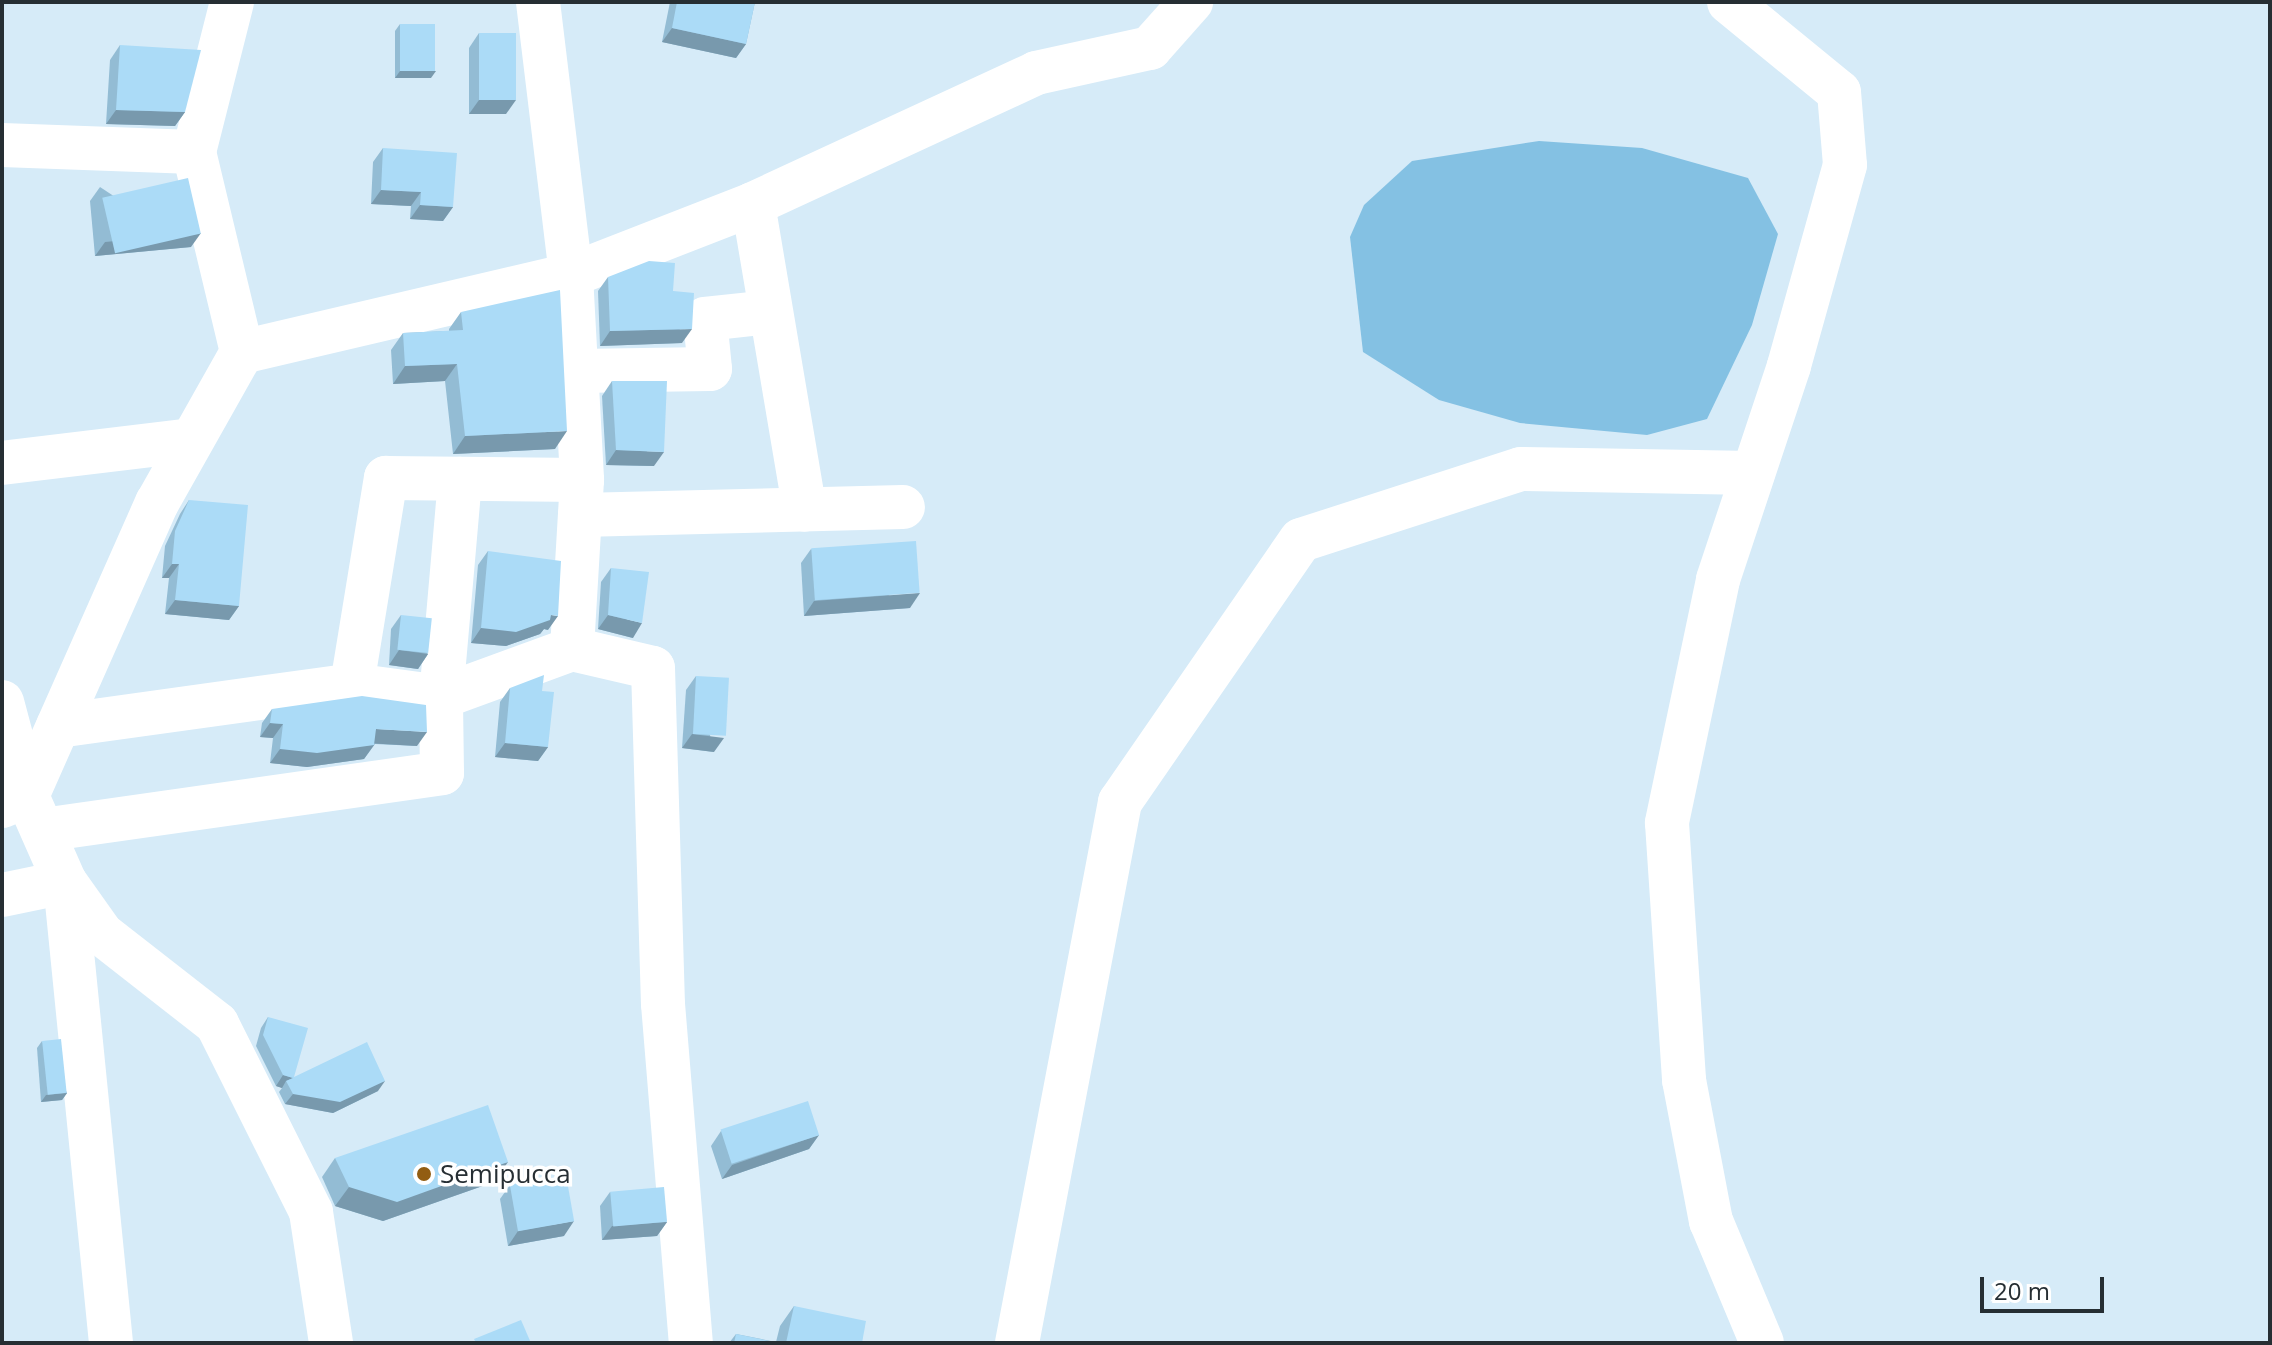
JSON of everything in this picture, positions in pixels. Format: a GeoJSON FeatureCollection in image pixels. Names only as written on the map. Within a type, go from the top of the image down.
{"type":"FeatureCollection","features":[{"type":"Feature","properties":{"kind":"street"},"geometry":{"type":"LineString","coordinates":[[24,811],[58,726],[157,503],[242,352],[194,152],[232,2]]}},
{"type":"Feature","properties":{"kind":"street"},"geometry":{"type":"LineString","coordinates":[[538,2],[571,275],[581,498],[572,649]]}},
{"type":"Feature","properties":{"kind":"street"},"geometry":{"type":"LineString","coordinates":[[242,352],[571,275],[753,204],[1036,73],[1150,48],[1191,2]]}},
{"type":"Feature","properties":{"kind":"street"},"geometry":{"type":"LineString","coordinates":[[1729,2],[1839,92],[1845,165],[1718,580],[1667,823],[1684,1080],[1711,1221],[1762,1343]]}},
{"type":"Feature","properties":{"kind":"street"},"geometry":{"type":"LineString","coordinates":[[2,145],[194,152]]}},
{"type":"Feature","properties":{"kind":"street"},"geometry":{"type":"LineString","coordinates":[[753,204],[805,510]]}},
{"type":"Feature","properties":{"kind":"street"},"geometry":{"type":"LineString","coordinates":[[576,371],[710,369],[705,319],[771,312]]}},
{"type":"Feature","properties":{"kind":"street"},"geometry":{"type":"LineString","coordinates":[[2,463],[192,440]]}},
{"type":"Feature","properties":{"kind":"street"},"geometry":{"type":"LineString","coordinates":[[1017,1343],[1120,802],[1301,540],[1521,469],[1753,473]]}},
{"type":"Feature","properties":{"kind":"street"},"geometry":{"type":"LineString","coordinates":[[352,685],[386,478],[460,479],[581,498],[805,510],[903,507]]}},
{"type":"Feature","properties":{"kind":"street"},"geometry":{"type":"LineString","coordinates":[[24,811],[442,773],[441,697],[460,479]]}},
{"type":"Feature","properties":{"kind":"street"},"geometry":{"type":"LineString","coordinates":[[58,726],[352,685],[441,697],[572,649],[653,668],[663,1004],[691,1343]]}},
{"type":"Feature","properties":{"kind":"street"},"geometry":{"type":"LineString","coordinates":[[2,702],[24,811],[65,882],[102,934],[217,1024],[311,1212],[331,1343]]}},
{"type":"Feature","properties":{"kind":"street"},"geometry":{"type":"LineString","coordinates":[[2,895],[65,882]]}},
{"type":"Feature","properties":{"kind":"street"},"geometry":{"type":"LineString","coordinates":[[65,882],[111,1343]]}},
{"type":"Feature","properties":{"kind":"water"},"geometry":{"type":"Polygon","coordinates":[[[1539,141],[1642,148],[1748,178],[1778,234],[1752,325],[1707,419],[1647,435],[1520,423],[1439,400],[1363,352],[1350,237],[1364,205],[1412,161],[1539,141]]]}},
{"type":"Feature","properties":{"kind":"building"},"geometry":{"type":"Polygon","coordinates":[[[677,2],[755,2],[746,44],[672,28],[677,2]]]}},
{"type":"Feature","properties":{"kind":"building"},"geometry":{"type":"Polygon","coordinates":[[[400,24],[435,24],[435,71],[400,71],[400,24]]]}},
{"type":"Feature","properties":{"kind":"building"},"geometry":{"type":"Polygon","coordinates":[[[479,33],[516,33],[516,100],[479,100],[479,33]]]}},
{"type":"Feature","properties":{"kind":"building"},"geometry":{"type":"Polygon","coordinates":[[[120,45],[201,50],[185,112],[116,110],[120,45]]]}},
{"type":"Feature","properties":{"kind":"building"},"geometry":{"type":"Polygon","coordinates":[[[383,148],[457,153],[453,207],[420,205],[421,192],[381,190],[383,148]]]}},
{"type":"Feature","properties":{"kind":"building"},"geometry":{"type":"Polygon","coordinates":[[[188,178],[201,234],[115,253],[102,198],[188,178]]]}},
{"type":"Feature","properties":{"kind":"building"},"geometry":{"type":"Polygon","coordinates":[[[649,261],[675,263],[673,291],[694,293],[692,329],[610,331],[608,277],[649,261]]]}},
{"type":"Feature","properties":{"kind":"building"},"geometry":{"type":"Polygon","coordinates":[[[560,290],[567,431],[465,436],[457,364],[405,366],[403,333],[463,330],[461,312],[560,290]]]}},
{"type":"Feature","properties":{"kind":"building"},"geometry":{"type":"Polygon","coordinates":[[[612,381],[667,381],[664,452],[616,450],[612,381]]]}},
{"type":"Feature","properties":{"kind":"building"},"geometry":{"type":"Polygon","coordinates":[[[189,500],[248,505],[239,606],[175,600],[179,564],[172,564],[175,531],[189,500]]]}},
{"type":"Feature","properties":{"kind":"building"},"geometry":{"type":"Polygon","coordinates":[[[916,541],[920,593],[815,600],[811,548],[916,541]]]}},
{"type":"Feature","properties":{"kind":"building"},"geometry":{"type":"Polygon","coordinates":[[[488,551],[561,561],[558,616],[551,615],[550,620],[516,632],[481,628],[488,551]]]}},
{"type":"Feature","properties":{"kind":"building"},"geometry":{"type":"Polygon","coordinates":[[[611,568],[649,572],[642,623],[608,615],[611,568]]]}},
{"type":"Feature","properties":{"kind":"building"},"geometry":{"type":"Polygon","coordinates":[[[401,615],[432,618],[428,653],[397,650],[401,615]]]}},
{"type":"Feature","properties":{"kind":"building"},"geometry":{"type":"Polygon","coordinates":[[[544,675],[542,691],[554,692],[548,747],[505,743],[510,688],[544,675]]]}},
{"type":"Feature","properties":{"kind":"building"},"geometry":{"type":"Polygon","coordinates":[[[696,676],[729,678],[726,736],[693,734],[696,676]]]}},
{"type":"Feature","properties":{"kind":"building"},"geometry":{"type":"Polygon","coordinates":[[[362,696],[426,705],[427,732],[376,729],[374,745],[317,753],[280,749],[283,724],[270,723],[272,709],[362,696]]]}},
{"type":"Feature","properties":{"kind":"building"},"geometry":{"type":"Polygon","coordinates":[[[268,1017],[308,1028],[294,1077],[367,1042],[385,1081],[340,1102],[293,1094],[286,1081],[293,1078],[283,1075],[263,1035],[268,1017]]]}},
{"type":"Feature","properties":{"kind":"building"},"geometry":{"type":"Polygon","coordinates":[[[61,1039],[67,1093],[48,1095],[42,1041],[61,1039]]]}},
{"type":"Feature","properties":{"kind":"building"},"geometry":{"type":"Polygon","coordinates":[[[808,1101],[819,1135],[732,1164],[721,1129],[808,1101]]]}},
{"type":"Feature","properties":{"kind":"building","name":"Semipucca"},"geometry":{"type":"Polygon","coordinates":[[[488,1105],[508,1162],[397,1202],[349,1187],[335,1158],[488,1105]]]}},
{"type":"Feature","properties":{"kind":"building"},"geometry":{"type":"Polygon","coordinates":[[[566,1175],[574,1221],[518,1231],[510,1185],[566,1175]]]}},
{"type":"Feature","properties":{"kind":"building"},"geometry":{"type":"Polygon","coordinates":[[[664,1187],[667,1222],[613,1227],[610,1192],[664,1187]]]}},
{"type":"Feature","properties":{"kind":"building"},"geometry":{"type":"Polygon","coordinates":[[[794,1306],[866,1321],[862,1343],[786,1343],[794,1306]]]}},
{"type":"Feature","properties":{"kind":"building"},"geometry":{"type":"Polygon","coordinates":[[[521,1320],[531,1343],[476,1343],[474,1339],[521,1320]]]}},
{"type":"Feature","properties":{"kind":"building"},"geometry":{"type":"Polygon","coordinates":[[[736,1334],[779,1343],[734,1343],[736,1334]]]}},
{"type":"Feature","properties":{"kind":"place","name":"Semipucca"},"geometry":{"type":"Point","coordinates":[424,1174]}}]}
